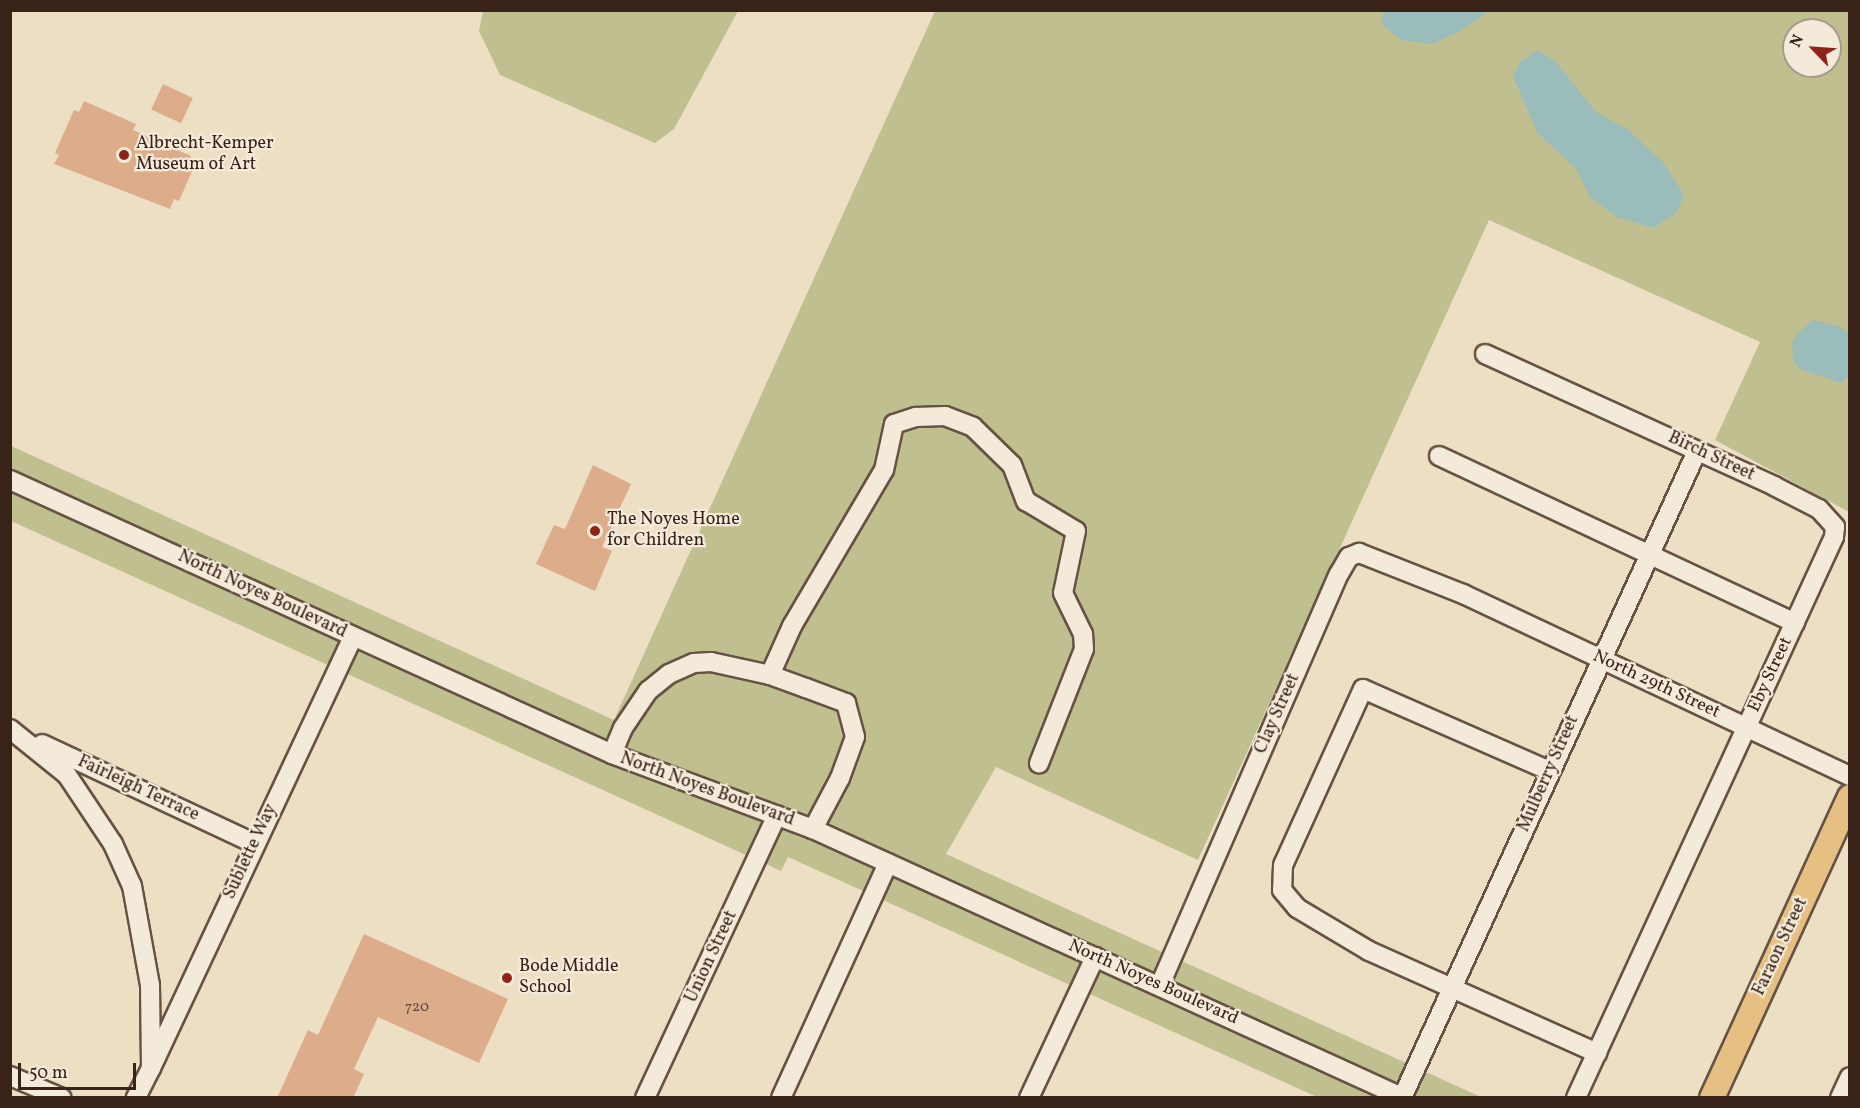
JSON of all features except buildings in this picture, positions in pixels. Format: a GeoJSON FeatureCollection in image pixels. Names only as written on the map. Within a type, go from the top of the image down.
{"type":"FeatureCollection","features":[{"type":"Feature","properties":{"kind":"main road","name":"Faraon Street"},"geometry":{"type":"LineString","coordinates":[[1712,1098],[1850,797]]}},
{"type":"Feature","properties":{"kind":"street","name":"Birch Street"},"geometry":{"type":"LineString","coordinates":[[1485,354],[1697,451],[1829,516],[1834,537],[1795,623]]}},
{"type":"Feature","properties":{"kind":"street"},"geometry":{"type":"LineString","coordinates":[[770,675],[792,626],[884,470],[894,424],[916,417],[945,416],[973,427],[1012,465],[1026,501],[1076,531],[1063,593],[1083,634],[1084,649],[1039,763]]}},
{"type":"Feature","properties":{"kind":"street","name":"Mulberry Street"},"geometry":{"type":"LineString","coordinates":[[1403,1097],[1697,451]]}},
{"type":"Feature","properties":{"kind":"street"},"geometry":{"type":"LineString","coordinates":[[1439,456],[1795,623]]}},
{"type":"Feature","properties":{"kind":"street","name":"North Noyes Boulevard"},"geometry":{"type":"LineString","coordinates":[[10,480],[612,754],[813,829],[1403,1097]]}},
{"type":"Feature","properties":{"kind":"street","name":"Clay Street"},"geometry":{"type":"LineString","coordinates":[[1160,985],[1349,557],[1368,555],[1463,594]]}},
{"type":"Feature","properties":{"kind":"street","name":"North 29th Street"},"geometry":{"type":"LineString","coordinates":[[1463,594],[1850,776]]}},
{"type":"Feature","properties":{"kind":"street","name":"Eby Street"},"geometry":{"type":"LineString","coordinates":[[1576,1098],[1795,623]]}},
{"type":"Feature","properties":{"kind":"street","name":"Sublette Way"},"geometry":{"type":"LineString","coordinates":[[136,1098],[353,637]]}},
{"type":"Feature","properties":{"kind":"street"},"geometry":{"type":"LineString","coordinates":[[612,754],[623,728],[648,691],[669,674],[694,663],[711,662],[770,675],[846,703],[855,737],[840,778],[813,829]]}},
{"type":"Feature","properties":{"kind":"street"},"geometry":{"type":"LineString","coordinates":[[1550,771],[1363,689],[1283,865],[1282,890],[1297,908],[1369,951],[1597,1053]]}},
{"type":"Feature","properties":{"kind":"street"},"geometry":{"type":"LineString","coordinates":[[16,732],[67,775],[113,844],[132,886],[150,985],[151,1068]]}},
{"type":"Feature","properties":{"kind":"street","name":"Fairleigh Terrace"},"geometry":{"type":"LineString","coordinates":[[16,732],[255,844]]}},
{"type":"Feature","properties":{"kind":"street","name":"Union Street"},"geometry":{"type":"LineString","coordinates":[[645,1098],[777,815]]}},
{"type":"Feature","properties":{"kind":"street"},"geometry":{"type":"LineString","coordinates":[[781,1098],[888,863]]}},
{"type":"Feature","properties":{"kind":"street"},"geometry":{"type":"LineString","coordinates":[[1029,1098],[1095,957]]}},
{"type":"Feature","properties":{"kind":"street"},"geometry":{"type":"LineString","coordinates":[[10,1076],[62,1098]]}},
{"type":"Feature","properties":{"kind":"street"},"geometry":{"type":"LineString","coordinates":[[1840,1098],[1850,1077]]}},
{"type":"Feature","properties":{"kind":"shaded area"},"geometry":{"type":"Polygon","coordinates":[[[483,10],[738,11],[674,129],[655,143],[500,75],[479,31],[483,10]]]}},
{"type":"Feature","properties":{"kind":"shaded area"},"geometry":{"type":"Polygon","coordinates":[[[935,11],[1849,11],[1849,512],[1715,440],[1760,342],[1489,220],[1198,860],[996,767],[946,854],[1481,1097],[1317,1097],[788,857],[781,871],[11,521],[11,446],[614,720],[935,11]]]}},
{"type":"Feature","properties":{"kind":"water"},"geometry":{"type":"Polygon","coordinates":[[[1383,10],[1489,11],[1460,31],[1431,44],[1401,40],[1382,24],[1383,10]]]}},
{"type":"Feature","properties":{"kind":"water"},"geometry":{"type":"Polygon","coordinates":[[[1538,50],[1556,62],[1596,112],[1627,129],[1663,162],[1684,195],[1677,212],[1653,228],[1617,217],[1590,197],[1577,170],[1537,132],[1513,76],[1520,62],[1538,50]]]}},
{"type":"Feature","properties":{"kind":"water"},"geometry":{"type":"Polygon","coordinates":[[[1813,320],[1839,326],[1849,334],[1849,374],[1842,383],[1798,368],[1794,362],[1792,344],[1797,334],[1813,320]]]}},
{"type":"Feature","properties":{"kind":"place","name":"Albrecht-Kemper Museum of Art"},"geometry":{"type":"Point","coordinates":[124,155]}},
{"type":"Feature","properties":{"kind":"place","name":"The Noyes Home for Children"},"geometry":{"type":"Point","coordinates":[595,531]}},
{"type":"Feature","properties":{"kind":"place","name":"Bode Middle School"},"geometry":{"type":"Point","coordinates":[507,978]}}]}
